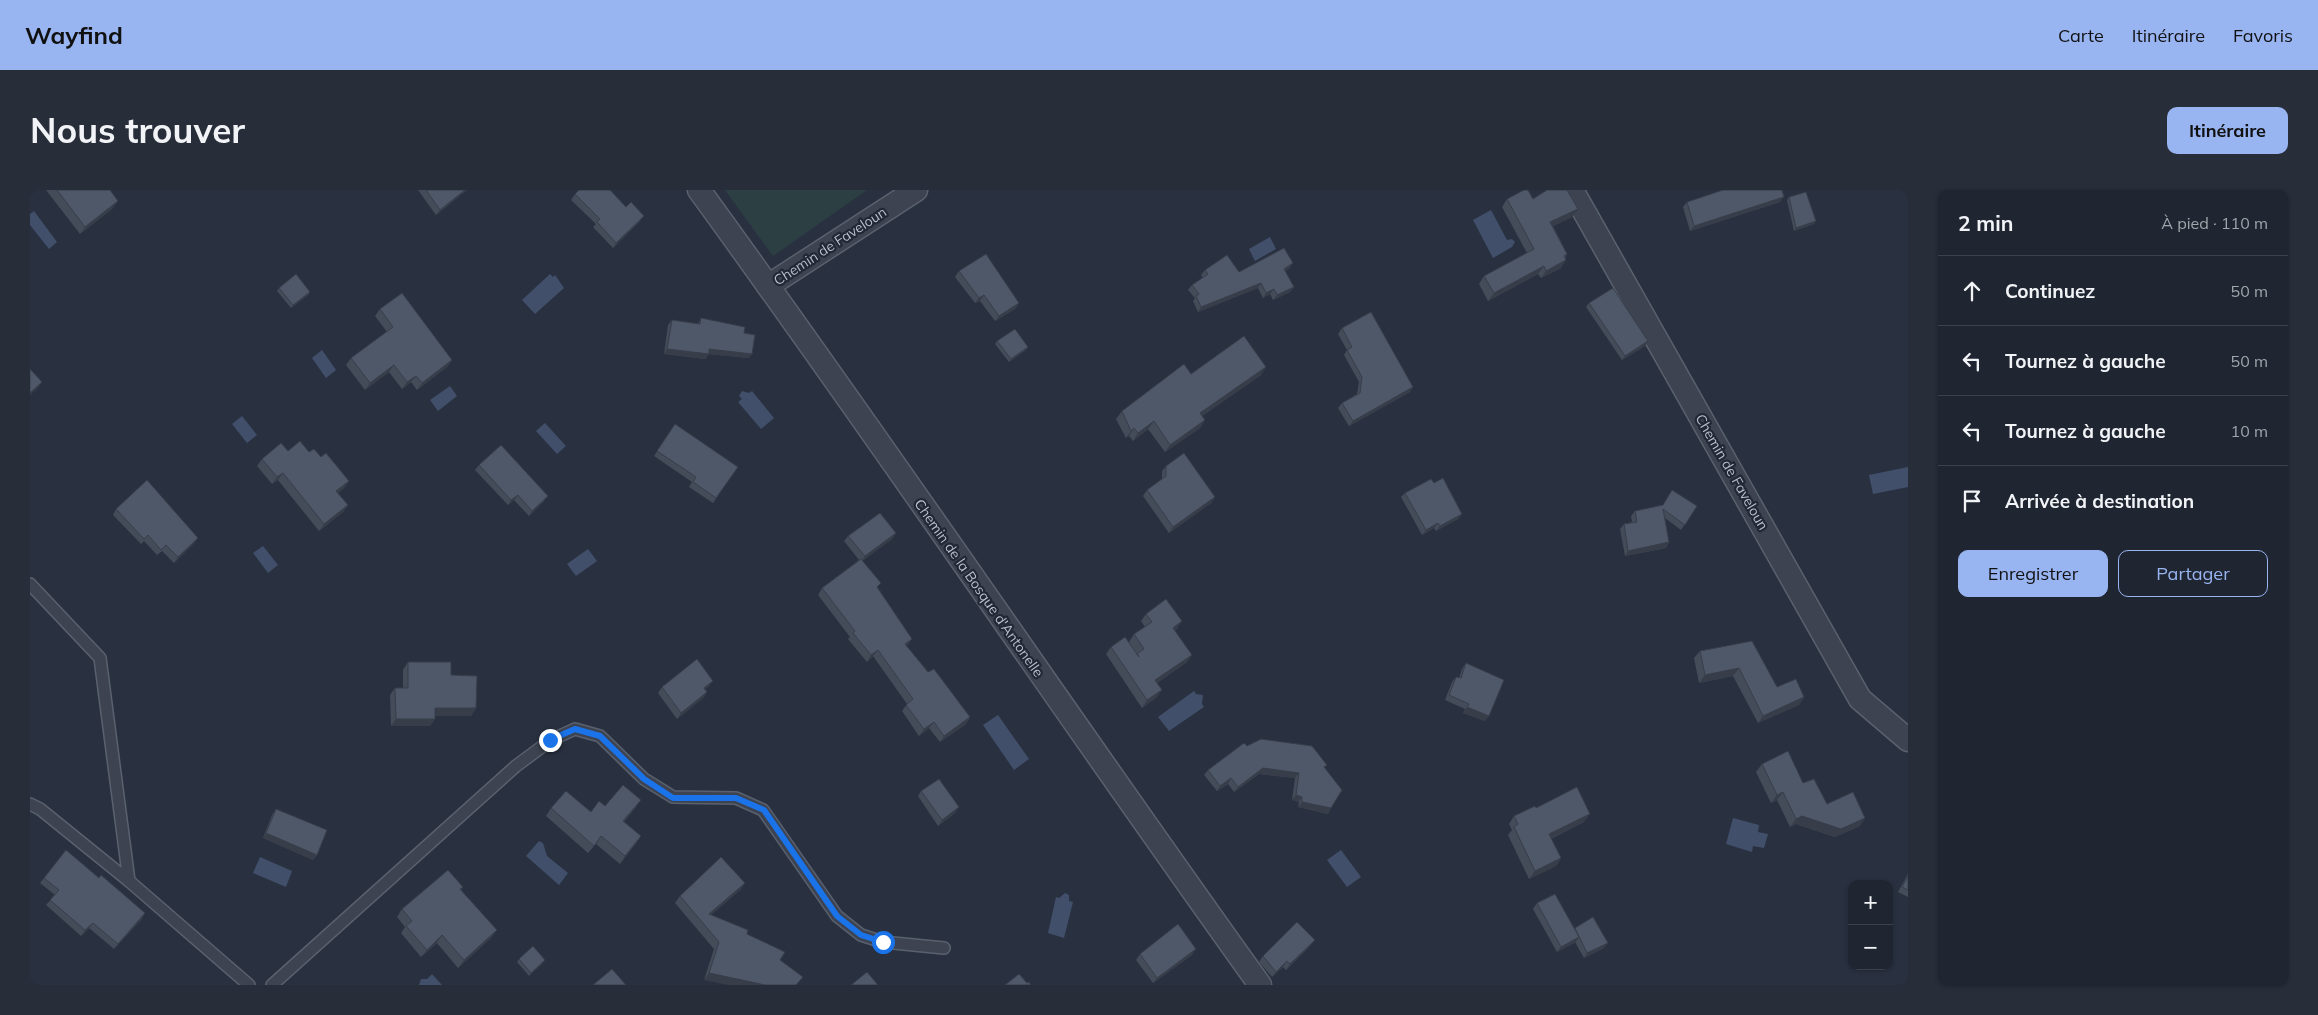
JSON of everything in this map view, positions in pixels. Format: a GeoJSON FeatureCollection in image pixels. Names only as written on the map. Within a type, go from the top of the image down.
{"type":"FeatureCollection","features":[{"type":"Feature","properties":{"kind":"street","name":"Chemin de la Bosque d'Antonelle"},"geometry":{"type":"LineString","coordinates":[[698,190],[768,286],[1142,821],[1260,985]]}},
{"type":"Feature","properties":{"kind":"street","name":"Chemin de Faveloun"},"geometry":{"type":"LineString","coordinates":[[768,286],[916,190]]}},
{"type":"Feature","properties":{"kind":"street","name":"Chemin de Faveloun"},"geometry":{"type":"LineString","coordinates":[[1572,190],[1860,699],[1908,740]]}},
{"type":"Feature","properties":{"kind":"lane"},"geometry":{"type":"LineString","coordinates":[[30,584],[100,658],[129,881]]}},
{"type":"Feature","properties":{"kind":"lane"},"geometry":{"type":"LineString","coordinates":[[272,985],[516,766],[550,740],[575,729],[600,736],[644,779],[673,798],[736,798],[764,810],[837,916],[861,935],[883,942],[944,948]]}},
{"type":"Feature","properties":{"kind":"lane"},"geometry":{"type":"LineString","coordinates":[[30,804],[40,809],[129,881],[249,985]]}},
{"type":"Feature","properties":{"kind":"green space"},"geometry":{"type":"Polygon","coordinates":[[[725,190],[867,190],[773,256],[725,190]]]}},
{"type":"Feature","properties":{"kind":"water"},"geometry":{"type":"Polygon","coordinates":[[[1491,210],[1507,240],[1512,239],[1515,242],[1512,247],[1493,258],[1473,220],[1491,210]]]}},
{"type":"Feature","properties":{"kind":"water"},"geometry":{"type":"Polygon","coordinates":[[[34,211],[57,242],[49,249],[30,225],[30,214],[34,211]]]}},
{"type":"Feature","properties":{"kind":"water"},"geometry":{"type":"Polygon","coordinates":[[[1270,237],[1276,249],[1255,261],[1249,249],[1270,237]]]}},
{"type":"Feature","properties":{"kind":"water"},"geometry":{"type":"Polygon","coordinates":[[[550,274],[553,277],[555,275],[564,288],[535,314],[522,300],[550,274]]]}},
{"type":"Feature","properties":{"kind":"water"},"geometry":{"type":"Polygon","coordinates":[[[322,350],[336,370],[326,378],[312,358],[322,350]]]}},
{"type":"Feature","properties":{"kind":"water"},"geometry":{"type":"Polygon","coordinates":[[[450,386],[457,396],[438,411],[430,400],[450,386]]]}},
{"type":"Feature","properties":{"kind":"water"},"geometry":{"type":"Polygon","coordinates":[[[742,391],[749,393],[752,391],[774,418],[761,429],[738,402],[742,399],[739,396],[742,391]]]}},
{"type":"Feature","properties":{"kind":"water"},"geometry":{"type":"Polygon","coordinates":[[[242,416],[257,435],[247,443],[232,424],[242,416]]]}},
{"type":"Feature","properties":{"kind":"water"},"geometry":{"type":"Polygon","coordinates":[[[545,423],[566,446],[557,454],[536,431],[545,423]]]}},
{"type":"Feature","properties":{"kind":"water"},"geometry":{"type":"Polygon","coordinates":[[[1908,467],[1908,487],[1873,494],[1869,475],[1908,467]]]}},
{"type":"Feature","properties":{"kind":"water"},"geometry":{"type":"Polygon","coordinates":[[[263,546],[278,565],[268,573],[253,553],[263,546]]]}},
{"type":"Feature","properties":{"kind":"water"},"geometry":{"type":"Polygon","coordinates":[[[588,549],[597,561],[576,576],[567,564],[588,549]]]}},
{"type":"Feature","properties":{"kind":"water"},"geometry":{"type":"Polygon","coordinates":[[[1194,691],[1196,694],[1203,695],[1202,704],[1204,707],[1169,731],[1158,717],[1194,691]]]}},
{"type":"Feature","properties":{"kind":"water"},"geometry":{"type":"Polygon","coordinates":[[[998,715],[1029,759],[1014,770],[983,725],[998,715]]]}},
{"type":"Feature","properties":{"kind":"water"},"geometry":{"type":"Polygon","coordinates":[[[1733,818],[1759,825],[1758,832],[1768,834],[1764,848],[1753,846],[1752,852],[1726,844],[1733,818]]]}},
{"type":"Feature","properties":{"kind":"water"},"geometry":{"type":"Polygon","coordinates":[[[539,841],[543,843],[547,856],[568,873],[559,885],[526,856],[539,841]]]}},
{"type":"Feature","properties":{"kind":"water"},"geometry":{"type":"Polygon","coordinates":[[[1341,850],[1361,877],[1347,887],[1327,860],[1341,850]]]}},
{"type":"Feature","properties":{"kind":"water"},"geometry":{"type":"Polygon","coordinates":[[[260,857],[292,871],[286,887],[253,873],[260,857]]]}},
{"type":"Feature","properties":{"kind":"water"},"geometry":{"type":"Polygon","coordinates":[[[1065,893],[1069,895],[1069,901],[1073,902],[1064,938],[1048,933],[1056,897],[1059,898],[1065,893]]]}},
{"type":"Feature","properties":{"kind":"water"},"geometry":{"type":"Polygon","coordinates":[[[432,974],[442,985],[419,985],[421,979],[427,979],[432,974]]]}},
{"type":"Feature","properties":{"kind":"building"},"geometry":{"type":"Polygon","coordinates":[[[57,190],[110,190],[118,201],[85,227],[57,190]]]}},
{"type":"Feature","properties":{"kind":"building"},"geometry":{"type":"Polygon","coordinates":[[[426,190],[465,190],[440,210],[426,190]]]}},
{"type":"Feature","properties":{"kind":"building"},"geometry":{"type":"Polygon","coordinates":[[[579,190],[610,190],[626,207],[631,202],[644,216],[616,243],[597,222],[600,219],[575,194],[579,190]]]}},
{"type":"Feature","properties":{"kind":"building"},"geometry":{"type":"Polygon","coordinates":[[[1524,190],[1528,190],[1533,199],[1547,190],[1567,190],[1578,209],[1550,222],[1567,254],[1564,256],[1566,260],[1546,271],[1544,266],[1494,293],[1484,276],[1534,249],[1507,199],[1524,190]]]}},
{"type":"Feature","properties":{"kind":"building"},"geometry":{"type":"Polygon","coordinates":[[[1723,190],[1782,190],[1784,197],[1694,226],[1687,202],[1723,190]]]}},
{"type":"Feature","properties":{"kind":"building"},"geometry":{"type":"Polygon","coordinates":[[[1806,192],[1816,221],[1796,228],[1789,197],[1806,192]]]}},
{"type":"Feature","properties":{"kind":"building"},"geometry":{"type":"Polygon","coordinates":[[[1284,248],[1293,263],[1284,269],[1294,287],[1277,295],[1274,289],[1266,293],[1261,283],[1201,307],[1196,296],[1199,294],[1192,285],[1208,274],[1205,270],[1227,255],[1239,272],[1284,248]]]}},
{"type":"Feature","properties":{"kind":"building"},"geometry":{"type":"Polygon","coordinates":[[[986,254],[1019,303],[999,316],[984,295],[979,298],[959,271],[986,254]]]}},
{"type":"Feature","properties":{"kind":"building"},"geometry":{"type":"Polygon","coordinates":[[[296,274],[310,292],[293,305],[279,288],[296,274]]]}},
{"type":"Feature","properties":{"kind":"building"},"geometry":{"type":"Polygon","coordinates":[[[1613,288],[1648,341],[1625,356],[1589,303],[1613,288]]]}},
{"type":"Feature","properties":{"kind":"building"},"geometry":{"type":"Polygon","coordinates":[[[402,293],[452,360],[422,383],[416,376],[407,382],[394,365],[370,383],[351,358],[393,327],[380,309],[402,293]]]}},
{"type":"Feature","properties":{"kind":"building"},"geometry":{"type":"Polygon","coordinates":[[[1371,312],[1413,387],[1353,421],[1342,403],[1360,393],[1362,377],[1347,350],[1352,347],[1342,328],[1371,312]]]}},
{"type":"Feature","properties":{"kind":"building"},"geometry":{"type":"Polygon","coordinates":[[[701,318],[745,327],[744,333],[755,335],[752,354],[709,349],[709,354],[667,349],[672,320],[700,324],[701,318]]]}},
{"type":"Feature","properties":{"kind":"building"},"geometry":{"type":"Polygon","coordinates":[[[1015,329],[1028,347],[1011,359],[997,341],[1015,329]]]}},
{"type":"Feature","properties":{"kind":"building"},"geometry":{"type":"Polygon","coordinates":[[[1244,336],[1266,367],[1200,413],[1205,420],[1170,445],[1154,421],[1138,433],[1134,428],[1131,431],[1122,411],[1184,364],[1191,374],[1244,336]]]}},
{"type":"Feature","properties":{"kind":"building"},"geometry":{"type":"Polygon","coordinates":[[[30,369],[42,382],[30,393],[30,369]]]}},
{"type":"Feature","properties":{"kind":"building"},"geometry":{"type":"Polygon","coordinates":[[[675,424],[738,467],[716,498],[693,482],[696,477],[657,451],[675,424]]]}},
{"type":"Feature","properties":{"kind":"building"},"geometry":{"type":"Polygon","coordinates":[[[300,441],[309,452],[314,449],[321,457],[326,453],[349,481],[336,491],[348,505],[324,524],[283,473],[277,477],[262,459],[281,443],[288,451],[300,441]]]}},
{"type":"Feature","properties":{"kind":"building"},"geometry":{"type":"Polygon","coordinates":[[[501,445],[548,496],[532,511],[518,495],[511,500],[479,465],[501,445]]]}},
{"type":"Feature","properties":{"kind":"building"},"geometry":{"type":"Polygon","coordinates":[[[1184,453],[1215,497],[1173,527],[1147,490],[1166,476],[1166,466],[1184,453]]]}},
{"type":"Feature","properties":{"kind":"building"},"geometry":{"type":"Polygon","coordinates":[[[1443,478],[1462,514],[1440,526],[1438,523],[1426,530],[1405,493],[1431,479],[1434,483],[1443,478]]]}},
{"type":"Feature","properties":{"kind":"building"},"geometry":{"type":"Polygon","coordinates":[[[147,480],[198,538],[178,557],[166,545],[161,550],[148,535],[144,539],[116,509],[147,480]]]}},
{"type":"Feature","properties":{"kind":"building"},"geometry":{"type":"Polygon","coordinates":[[[1672,490],[1697,506],[1685,525],[1663,509],[1669,542],[1628,551],[1624,524],[1637,522],[1635,511],[1663,505],[1672,490]]]}},
{"type":"Feature","properties":{"kind":"building"},"geometry":{"type":"Polygon","coordinates":[[[880,513],[896,533],[865,556],[848,536],[880,513]]]}},
{"type":"Feature","properties":{"kind":"building"},"geometry":{"type":"Polygon","coordinates":[[[861,559],[881,583],[877,587],[912,639],[905,644],[928,672],[934,669],[970,717],[944,736],[934,722],[924,729],[906,705],[913,699],[878,650],[871,655],[853,633],[855,631],[822,588],[861,559]]]}},
{"type":"Feature","properties":{"kind":"building"},"geometry":{"type":"Polygon","coordinates":[[[1166,599],[1182,621],[1173,628],[1192,655],[1155,680],[1162,690],[1147,700],[1111,647],[1125,637],[1139,657],[1137,654],[1144,649],[1134,634],[1152,622],[1146,614],[1166,599]]]}},
{"type":"Feature","properties":{"kind":"building"},"geometry":{"type":"Polygon","coordinates":[[[1752,641],[1777,687],[1796,679],[1804,697],[1763,716],[1739,668],[1705,675],[1700,651],[1752,641]]]}},
{"type":"Feature","properties":{"kind":"building"},"geometry":{"type":"Polygon","coordinates":[[[697,659],[713,681],[704,688],[707,692],[681,713],[662,687],[697,659]]]}},
{"type":"Feature","properties":{"kind":"building"},"geometry":{"type":"Polygon","coordinates":[[[408,662],[451,662],[451,675],[477,676],[476,708],[435,708],[435,719],[396,719],[395,688],[408,688],[408,662]]]}},
{"type":"Feature","properties":{"kind":"building"},"geometry":{"type":"Polygon","coordinates":[[[1466,663],[1504,680],[1489,716],[1467,707],[1469,704],[1449,695],[1456,677],[1461,678],[1466,663]]]}},
{"type":"Feature","properties":{"kind":"building"},"geometry":{"type":"Polygon","coordinates":[[[1261,739],[1312,746],[1327,765],[1324,767],[1342,790],[1331,808],[1302,802],[1302,797],[1296,795],[1299,773],[1263,768],[1238,787],[1231,778],[1220,786],[1208,770],[1244,743],[1247,746],[1261,739]]]}},
{"type":"Feature","properties":{"kind":"building"},"geometry":{"type":"Polygon","coordinates":[[[1788,751],[1803,783],[1814,779],[1827,804],[1853,792],[1865,818],[1841,829],[1802,816],[1796,819],[1783,792],[1777,795],[1762,764],[1788,751]]]}},
{"type":"Feature","properties":{"kind":"building"},"geometry":{"type":"Polygon","coordinates":[[[939,779],[959,807],[942,820],[921,791],[939,779]]]}},
{"type":"Feature","properties":{"kind":"building"},"geometry":{"type":"Polygon","coordinates":[[[623,785],[641,800],[623,821],[641,836],[625,856],[601,836],[594,846],[551,808],[566,791],[591,812],[599,801],[605,806],[623,785]]]}},
{"type":"Feature","properties":{"kind":"building"},"geometry":{"type":"Polygon","coordinates":[[[1577,787],[1590,814],[1549,834],[1561,858],[1535,871],[1514,827],[1518,824],[1514,816],[1535,806],[1536,808],[1577,787]]]}},
{"type":"Feature","properties":{"kind":"building"},"geometry":{"type":"Polygon","coordinates":[[[276,809],[327,830],[317,855],[266,833],[276,809]]]}},
{"type":"Feature","properties":{"kind":"building"},"geometry":{"type":"Polygon","coordinates":[[[66,850],[99,878],[101,875],[145,913],[118,944],[93,923],[85,930],[50,900],[59,890],[44,878],[66,850]]]}},
{"type":"Feature","properties":{"kind":"building"},"geometry":{"type":"Polygon","coordinates":[[[721,857],[745,883],[709,914],[748,930],[747,934],[785,952],[780,960],[803,977],[796,985],[765,985],[709,973],[719,942],[680,896],[721,857]]]}},
{"type":"Feature","properties":{"kind":"building"},"geometry":{"type":"Polygon","coordinates":[[[448,870],[463,887],[460,889],[497,930],[464,960],[442,935],[427,950],[406,926],[412,921],[402,909],[448,870]]]}},
{"type":"Feature","properties":{"kind":"building"},"geometry":{"type":"Polygon","coordinates":[[[1908,876],[1908,890],[1902,887],[1908,876]]]}},
{"type":"Feature","properties":{"kind":"building"},"geometry":{"type":"Polygon","coordinates":[[[1555,894],[1579,937],[1561,947],[1537,903],[1555,894]]]}},
{"type":"Feature","properties":{"kind":"building"},"geometry":{"type":"Polygon","coordinates":[[[1593,917],[1608,943],[1587,953],[1575,928],[1593,917]]]}},
{"type":"Feature","properties":{"kind":"building"},"geometry":{"type":"Polygon","coordinates":[[[1297,922],[1315,940],[1290,964],[1287,961],[1276,972],[1263,956],[1297,922]]]}},
{"type":"Feature","properties":{"kind":"building"},"geometry":{"type":"Polygon","coordinates":[[[1178,924],[1196,949],[1157,978],[1140,954],[1178,924]]]}},
{"type":"Feature","properties":{"kind":"building"},"geometry":{"type":"Polygon","coordinates":[[[533,946],[545,960],[531,973],[519,959],[533,946]]]}},
{"type":"Feature","properties":{"kind":"building"},"geometry":{"type":"Polygon","coordinates":[[[612,969],[626,985],[593,985],[612,969]]]}},
{"type":"Feature","properties":{"kind":"building"},"geometry":{"type":"Polygon","coordinates":[[[867,972],[878,985],[851,985],[867,972]]]}},
{"type":"Feature","properties":{"kind":"building"},"geometry":{"type":"Polygon","coordinates":[[[1019,974],[1031,985],[1005,985],[1019,974]]]}},
{"type":"Feature","properties":{"kind":"route"},"geometry":{"type":"LineString","coordinates":[[550,740],[575,729],[600,736],[644,779],[673,798],[736,798],[764,810],[837,916],[861,935],[883,942]]}}]}
